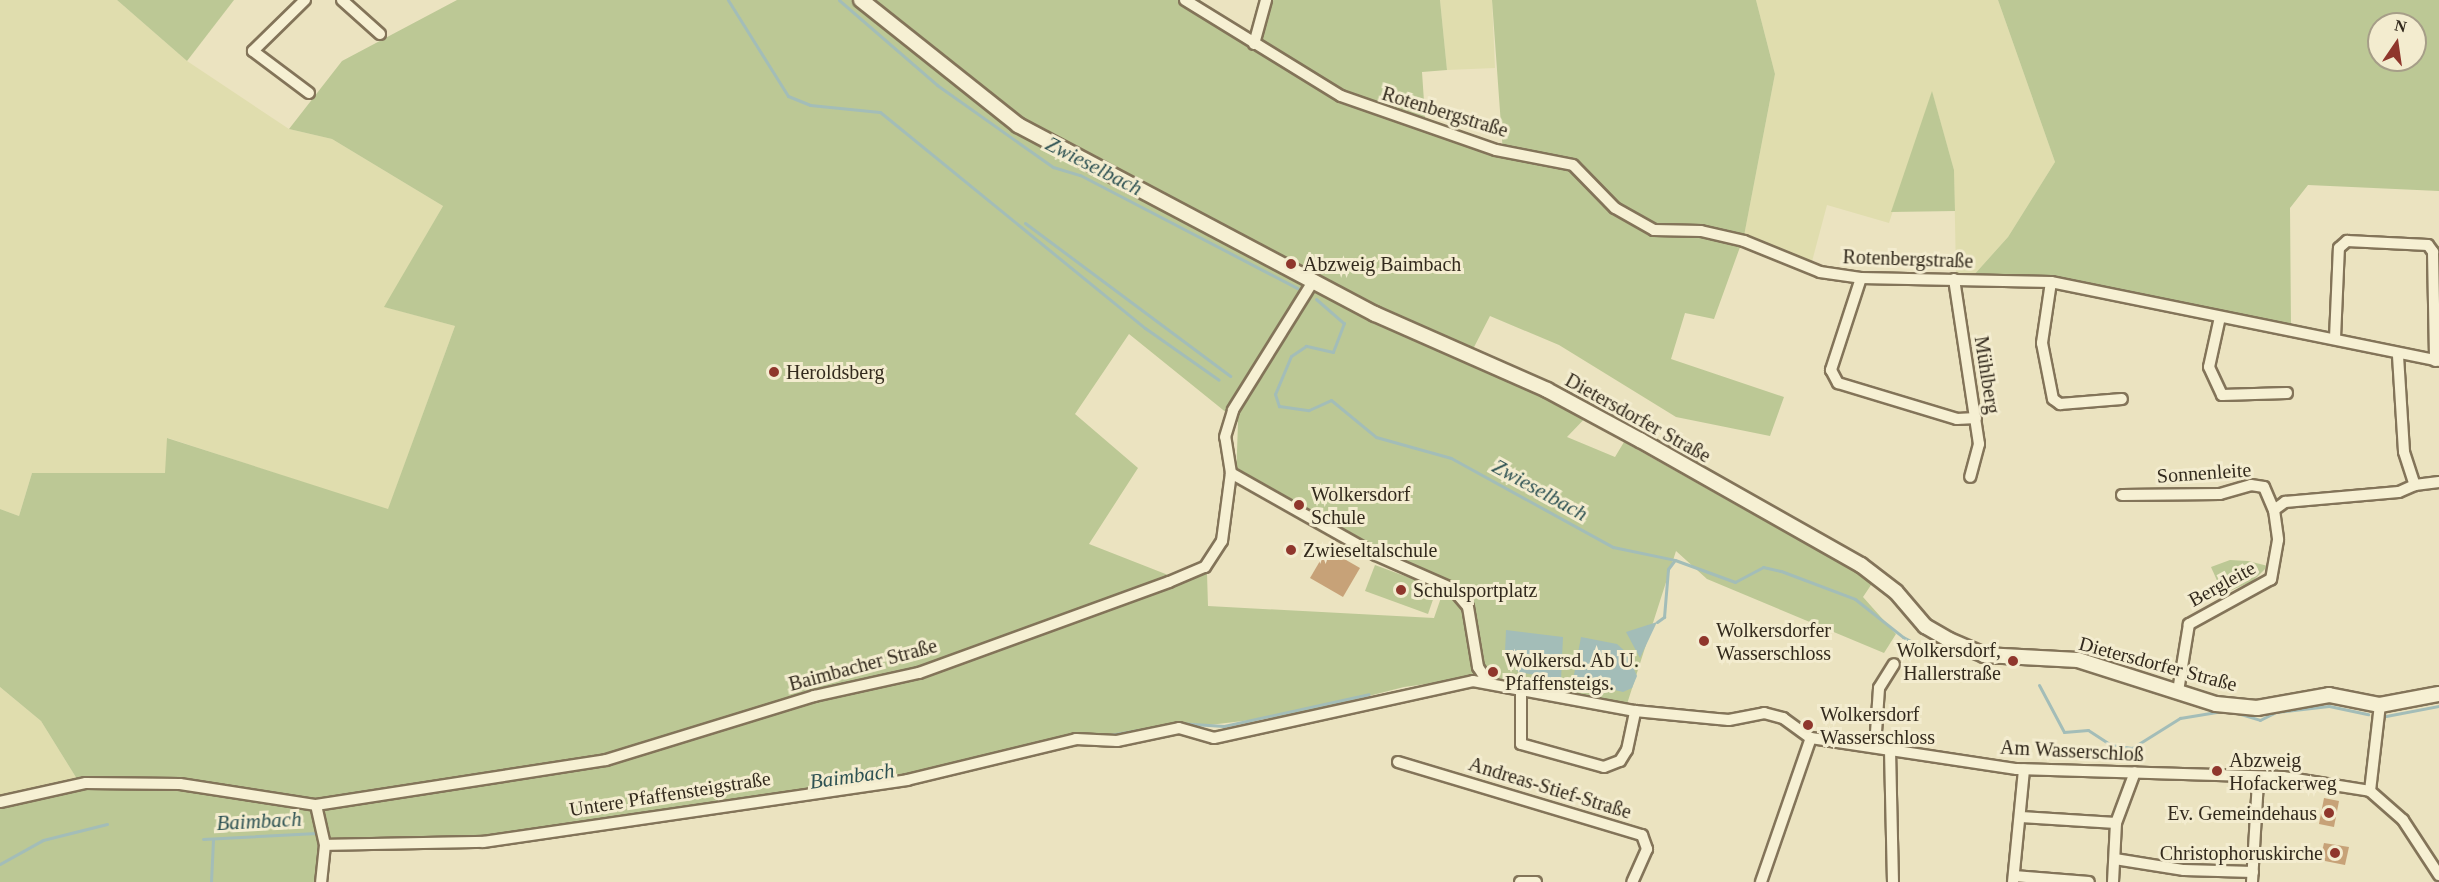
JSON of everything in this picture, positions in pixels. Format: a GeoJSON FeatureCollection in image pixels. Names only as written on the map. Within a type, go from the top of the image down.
{"type":"FeatureCollection","features":[{"type":"Feature","properties":{"kind":"street"},"geometry":{"type":"LineString","coordinates":[[305,0],[254,51],[309,93]]}},
{"type":"Feature","properties":{"kind":"street"},"geometry":{"type":"LineString","coordinates":[[342,0],[380,34]]}},
{"type":"Feature","properties":{"kind":"street","name":"Dietersdorfer Straße"},"geometry":{"type":"LineString","coordinates":[[861,0],[1018,125],[1375,314],[1547,390],[1640,440],[1861,565],[1896,592],[1925,626],[1949,640],[1984,655],[2078,660],[2216,704],[2256,708],[2329,695],[2380,705],[2439,694]]}},
{"type":"Feature","properties":{"kind":"street","name":"Rotenbergstraße"},"geometry":{"type":"LineString","coordinates":[[1185,0],[1304,77],[1404,120],[1496,150],[1573,165],[1616,208],[1654,230],[1701,231],[1744,241],[1820,272],[1861,278],[2051,282],[2335,338],[2398,356],[2437,361]]}},
{"type":"Feature","properties":{"kind":"street"},"geometry":{"type":"LineString","coordinates":[[1254,44],[1266,0]]}},
{"type":"Feature","properties":{"kind":"street"},"geometry":{"type":"LineString","coordinates":[[2335,338],[2339,248],[2348,241],[2428,245],[2433,252],[2437,361]]}},
{"type":"Feature","properties":{"kind":"street"},"geometry":{"type":"LineString","coordinates":[[1861,278],[1831,370],[1838,383],[1957,419],[1976,418]]}},
{"type":"Feature","properties":{"kind":"street","name":"Mühlberg"},"geometry":{"type":"LineString","coordinates":[[1954,279],[1979,444],[1970,477]]}},
{"type":"Feature","properties":{"kind":"street","name":"Baimbacher Straße"},"geometry":{"type":"LineString","coordinates":[[0,802],[86,783],[180,784],[316,805],[606,760],[814,696],[919,673],[1114,603],[1205,567],[1222,541],[1231,473],[1225,437],[1233,410],[1314,280]]}},
{"type":"Feature","properties":{"kind":"street"},"geometry":{"type":"LineString","coordinates":[[2051,282],[2042,343],[2053,399],[2060,404],[2122,399]]}},
{"type":"Feature","properties":{"kind":"street"},"geometry":{"type":"LineString","coordinates":[[2220,317],[2209,367],[2222,395],[2287,393]]}},
{"type":"Feature","properties":{"kind":"street"},"geometry":{"type":"LineString","coordinates":[[2398,356],[2404,452],[2415,485]]}},
{"type":"Feature","properties":{"kind":"street"},"geometry":{"type":"LineString","coordinates":[[1231,473],[1376,555],[1453,589],[1468,607],[1478,668],[1487,681]]}},
{"type":"Feature","properties":{"kind":"street"},"geometry":{"type":"LineString","coordinates":[[2274,510],[2285,502],[2399,492],[2415,485],[2439,482]]}},
{"type":"Feature","properties":{"kind":"street","name":"Sonnenleite"},"geometry":{"type":"LineString","coordinates":[[2122,495],[2220,494],[2251,485],[2264,487],[2274,510]]}},
{"type":"Feature","properties":{"kind":"street","name":"Bergleite"},"geometry":{"type":"LineString","coordinates":[[2178,691],[2189,624],[2271,579],[2278,549],[2274,510]]}},
{"type":"Feature","properties":{"kind":"street"},"geometry":{"type":"LineString","coordinates":[[1875,747],[1879,688],[1894,664]]}},
{"type":"Feature","properties":{"kind":"street","name":"Am Wasserschloß"},"geometry":{"type":"LineString","coordinates":[[1404,693],[1487,681],[1521,692],[1635,711],[1729,720],[1764,712],[1783,718],[1811,738],[2024,770],[2134,772],[2258,780],[2283,777],[2370,791]]}},
{"type":"Feature","properties":{"kind":"street"},"geometry":{"type":"LineString","coordinates":[[1521,692],[1521,744],[1604,767],[1620,761],[1627,750],[1635,711]]}},
{"type":"Feature","properties":{"kind":"street","name":"Untere Pfaffensteigstraße"},"geometry":{"type":"LineString","coordinates":[[324,845],[483,842],[907,780],[1076,739],[1117,741],[1179,728],[1214,738],[1404,693]]}},
{"type":"Feature","properties":{"kind":"street"},"geometry":{"type":"LineString","coordinates":[[2380,705],[2370,791],[2403,820],[2439,875]]}},
{"type":"Feature","properties":{"kind":"street"},"geometry":{"type":"LineString","coordinates":[[1761,882],[1811,738]]}},
{"type":"Feature","properties":{"kind":"street"},"geometry":{"type":"LineString","coordinates":[[1890,750],[1893,882]]}},
{"type":"Feature","properties":{"kind":"street","name":"Andreas-Stief-Straße"},"geometry":{"type":"LineString","coordinates":[[1398,762],[1642,835],[1647,849],[1632,882]]}},
{"type":"Feature","properties":{"kind":"street"},"geometry":{"type":"LineString","coordinates":[[2024,770],[2013,879],[2089,882]]}},
{"type":"Feature","properties":{"kind":"street"},"geometry":{"type":"LineString","coordinates":[[2113,882],[2116,823],[2134,772]]}},
{"type":"Feature","properties":{"kind":"street"},"geometry":{"type":"LineString","coordinates":[[2115,859],[2184,870],[2252,877],[2258,780]]}},
{"type":"Feature","properties":{"kind":"street"},"geometry":{"type":"LineString","coordinates":[[316,805],[324,845],[321,882]]}},
{"type":"Feature","properties":{"kind":"street"},"geometry":{"type":"LineString","coordinates":[[2021,817],[2116,823]]}},
{"type":"Feature","properties":{"kind":"street"},"geometry":{"type":"LineString","coordinates":[[1520,882],[1536,882]]}},
{"type":"Feature","properties":{"kind":"shaded area"},"geometry":{"type":"Polygon","coordinates":[[[0,0],[117,0],[187,61],[289,129],[332,139],[443,206],[385,307],[455,326],[388,510],[168,438],[166,473],[32,473],[19,516],[0,509],[0,0]]]}},
{"type":"Feature","properties":{"kind":"shaded area"},"geometry":{"type":"Polygon","coordinates":[[[1440,0],[1492,0],[1495,68],[1447,70],[1440,0]]]}},
{"type":"Feature","properties":{"kind":"shaded area"},"geometry":{"type":"Polygon","coordinates":[[[1756,0],[1998,0],[2055,162],[2008,237],[1973,276],[1956,274],[1954,170],[1932,92],[1889,223],[1827,205],[1810,269],[1744,236],[1775,74],[1756,0]]]}},
{"type":"Feature","properties":{"kind":"shaded area"},"geometry":{"type":"Polygon","coordinates":[[[0,687],[41,721],[77,779],[0,796],[0,687]]]}},
{"type":"Feature","properties":{"kind":"green space"},"geometry":{"type":"Polygon","coordinates":[[[117,0],[234,0],[187,61],[117,0]]]}},
{"type":"Feature","properties":{"kind":"green space"},"geometry":{"type":"Polygon","coordinates":[[[457,0],[1200,0],[1252,41],[1263,0],[1440,0],[1447,70],[1422,72],[1426,131],[1503,153],[1492,0],[1756,0],[1775,74],[1744,236],[1714,319],[1685,313],[1671,359],[1784,397],[1770,436],[1676,417],[1559,345],[1490,316],[1472,351],[1591,412],[1567,437],[1615,457],[1624,442],[1873,582],[1863,597],[1896,634],[1884,653],[1707,579],[1676,551],[1627,704],[1485,676],[1404,687],[1294,715],[1034,746],[909,781],[483,840],[329,844],[324,882],[0,882],[0,796],[77,779],[41,721],[0,687],[0,509],[19,516],[32,473],[165,473],[167,438],[388,509],[455,326],[384,307],[443,206],[332,139],[289,129],[342,61],[457,0]],[[1129,334],[1075,414],[1138,468],[1089,544],[1186,582],[1207,573],[1208,606],[1434,618],[1445,586],[1236,481],[1238,422],[1129,334]]]}},
{"type":"Feature","properties":{"kind":"green space"},"geometry":{"type":"Polygon","coordinates":[[[1998,0],[2439,0],[2439,191],[2308,185],[2290,208],[2291,325],[2044,278],[1973,276],[2008,237],[2055,162],[1998,0]]]}},
{"type":"Feature","properties":{"kind":"green space"},"geometry":{"type":"Polygon","coordinates":[[[1932,91],[1954,170],[1955,211],[1891,212],[1932,91]]]}},
{"type":"Feature","properties":{"kind":"green space"},"geometry":{"type":"Polygon","coordinates":[[[2230,560],[2248,561],[2268,566],[2253,581],[2223,594],[2211,567],[2230,560]]]}},
{"type":"Feature","properties":{"kind":"green space","name":"Schulsportplatz"},"geometry":{"type":"Polygon","coordinates":[[[1375,565],[1437,588],[1428,614],[1365,591],[1375,565]]]}},
{"type":"Feature","properties":{"kind":"water"},"geometry":{"type":"Polygon","coordinates":[[[1657,622],[1640,658],[1626,632],[1657,622]]]}},
{"type":"Feature","properties":{"kind":"water"},"geometry":{"type":"Polygon","coordinates":[[[1506,630],[1563,637],[1561,680],[1518,672],[1505,652],[1506,630]]]}},
{"type":"Feature","properties":{"kind":"water"},"geometry":{"type":"Polygon","coordinates":[[[1581,637],[1617,644],[1627,653],[1637,676],[1632,688],[1623,692],[1573,680],[1581,637]]]}},
{"type":"Feature","properties":{"kind":"building"},"geometry":{"type":"Polygon","coordinates":[[[1327,549],[1360,568],[1343,597],[1310,578],[1327,549]]]}},
{"type":"Feature","properties":{"kind":"building","name":"Ev. Gemeindehaus"},"geometry":{"type":"Polygon","coordinates":[[[2324,798],[2339,801],[2334,827],[2319,824],[2324,798]]]}},
{"type":"Feature","properties":{"kind":"building","name":"Christophoruskirche"},"geometry":{"type":"Polygon","coordinates":[[[2324,843],[2349,847],[2345,865],[2320,860],[2324,843]]]}},
{"type":"Feature","properties":{"kind":"waterway"},"geometry":{"type":"LineString","coordinates":[[728,0],[788,96],[810,105],[880,112],[1145,328],[1219,380]]}},
{"type":"Feature","properties":{"kind":"waterway","name":"Zwieselbach"},"geometry":{"type":"LineString","coordinates":[[839,0],[937,85],[1053,167],[1080,175],[1297,288]]}},
{"type":"Feature","properties":{"kind":"waterway"},"geometry":{"type":"LineString","coordinates":[[1025,223],[1230,376]]}},
{"type":"Feature","properties":{"kind":"waterway","name":"Zwieselbach"},"geometry":{"type":"LineString","coordinates":[[1316,299],[1344,323],[1333,352],[1306,346],[1291,356],[1275,394],[1279,406],[1309,410],[1331,400],[1376,437],[1451,458],[1613,547],[1675,560],[1735,582],[1763,567],[1781,571],[1855,599],[1903,637],[1941,657]]}},
{"type":"Feature","properties":{"kind":"waterway","name":"Baimbach"},"geometry":{"type":"LineString","coordinates":[[1657,622],[1664,617],[1668,569],[1674,561]]}},
{"type":"Feature","properties":{"kind":"waterway","name":"Zwieselbach"},"geometry":{"type":"LineString","coordinates":[[2039,685],[2064,732],[2088,730],[2111,745],[2132,748],[2180,718],[2222,711]]}},
{"type":"Feature","properties":{"kind":"waterway","name":"Baimbach"},"geometry":{"type":"LineString","coordinates":[[1177,723],[1224,726],[1369,694]]}},
{"type":"Feature","properties":{"kind":"waterway","name":"Zwieselbach"},"geometry":{"type":"LineString","coordinates":[[2234,712],[2260,720],[2276,712],[2329,706],[2368,714]]}},
{"type":"Feature","properties":{"kind":"waterway","name":"Zwieselbach"},"geometry":{"type":"LineString","coordinates":[[2386,716],[2439,706]]}},
{"type":"Feature","properties":{"kind":"waterway","name":"Baimbach"},"geometry":{"type":"LineString","coordinates":[[1104,736],[1156,727]]}},
{"type":"Feature","properties":{"kind":"waterway"},"geometry":{"type":"LineString","coordinates":[[0,864],[43,840],[107,824]]}},
{"type":"Feature","properties":{"kind":"waterway","name":"Baimbach"},"geometry":{"type":"LineString","coordinates":[[203,839],[317,833]]}},
{"type":"Feature","properties":{"kind":"waterway"},"geometry":{"type":"LineString","coordinates":[[211,882],[213,839]]}},
{"type":"Feature","properties":{"kind":"place","name":"Abzweig Baimbach"},"geometry":{"type":"Point","coordinates":[1291,264]}},
{"type":"Feature","properties":{"kind":"place","name":"Heroldsberg"},"geometry":{"type":"Point","coordinates":[774,372]}},
{"type":"Feature","properties":{"kind":"place","name":"Wolkersdorf Schule"},"geometry":{"type":"Point","coordinates":[1299,505]}},
{"type":"Feature","properties":{"kind":"place","name":"Zwieseltalschule"},"geometry":{"type":"Point","coordinates":[1291,550]}},
{"type":"Feature","properties":{"kind":"place","name":"Schulsportplatz"},"geometry":{"type":"Point","coordinates":[1401,590]}},
{"type":"Feature","properties":{"kind":"place","name":"Wolkersdorfer Wasserschloss"},"geometry":{"type":"Point","coordinates":[1704,641]}},
{"type":"Feature","properties":{"kind":"place","name":"Wolkersdorf, Hallerstraße"},"geometry":{"type":"Point","coordinates":[2013,661]}},
{"type":"Feature","properties":{"kind":"place","name":"Wolkersd. Ab U. Pfaffensteigs."},"geometry":{"type":"Point","coordinates":[1493,672]}},
{"type":"Feature","properties":{"kind":"place","name":"Wolkersdorf Wasserschloss"},"geometry":{"type":"Point","coordinates":[1808,725]}},
{"type":"Feature","properties":{"kind":"place","name":"Abzweig Hofackerweg"},"geometry":{"type":"Point","coordinates":[2217,771]}},
{"type":"Feature","properties":{"kind":"place","name":"Ev. Gemeindehaus"},"geometry":{"type":"Point","coordinates":[2329,813]}},
{"type":"Feature","properties":{"kind":"place","name":"Christophoruskirche"},"geometry":{"type":"Point","coordinates":[2335,853]}}]}
